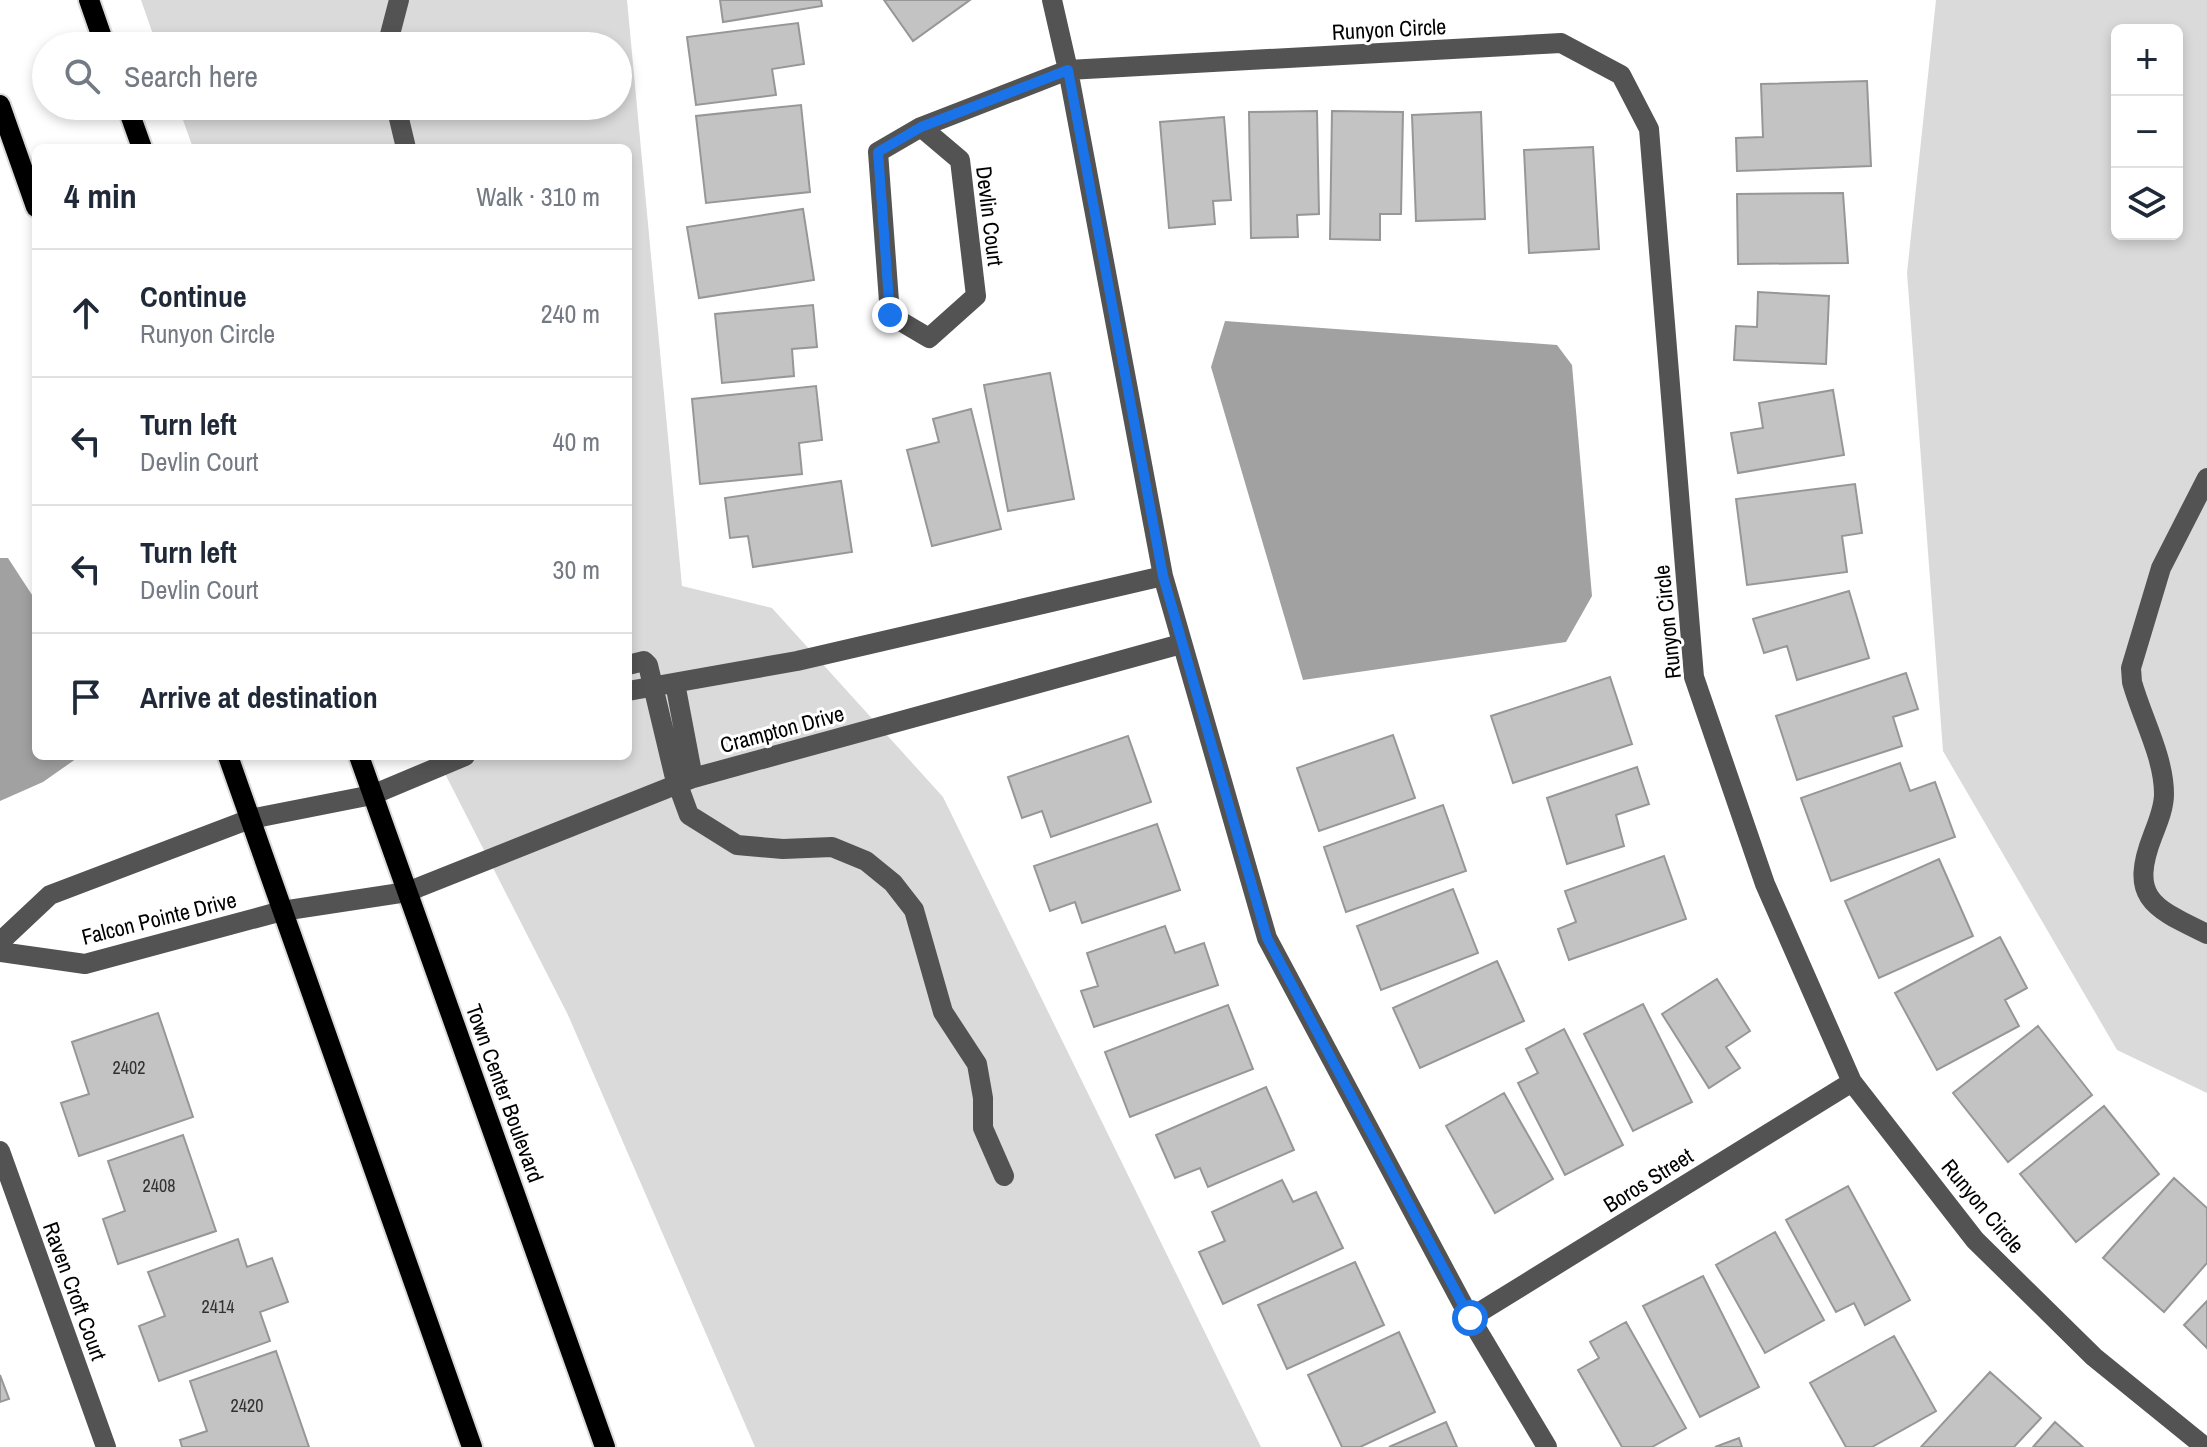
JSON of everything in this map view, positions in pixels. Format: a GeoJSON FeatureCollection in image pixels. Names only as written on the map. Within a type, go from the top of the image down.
{"type":"FeatureCollection","features":[{"type":"Feature","properties":{"kind":"main road"},"geometry":{"type":"LineString","coordinates":[[89,0],[100,32]]}},
{"type":"Feature","properties":{"kind":"main road"},"geometry":{"type":"LineString","coordinates":[[0,105],[32,196]]}},
{"type":"Feature","properties":{"kind":"main road"},"geometry":{"type":"LineString","coordinates":[[132,120],[141,144]]}},
{"type":"Feature","properties":{"kind":"main road"},"geometry":{"type":"LineString","coordinates":[[229,760],[472,1447]]}},
{"type":"Feature","properties":{"kind":"main road","name":"Town Center Boulevard"},"geometry":{"type":"LineString","coordinates":[[360,760],[605,1447]]}},
{"type":"Feature","properties":{"kind":"street"},"geometry":{"type":"LineString","coordinates":[[391,32],[399,0]]}},
{"type":"Feature","properties":{"kind":"street"},"geometry":{"type":"LineString","coordinates":[[1052,0],[1068,70],[1163,576],[1267,938],[1470,1318],[1547,1447]]}},
{"type":"Feature","properties":{"kind":"street","name":"Runyon Circle"},"geometry":{"type":"LineString","coordinates":[[1068,70],[1561,43],[1621,75],[1649,129],[1694,677],[1765,884],[1852,1082],[1975,1240],[2094,1357],[2205,1447]]}},
{"type":"Feature","properties":{"kind":"street","name":"Devlin Court"},"geometry":{"type":"LineString","coordinates":[[921,127],[960,160],[976,296],[929,338],[890,315],[878,152],[921,127],[1068,70]]}},
{"type":"Feature","properties":{"kind":"street"},"geometry":{"type":"LineString","coordinates":[[399,120],[405,144]]}},
{"type":"Feature","properties":{"kind":"street"},"geometry":{"type":"LineString","coordinates":[[2207,478],[2161,568],[2131,668],[2132,682],[2161,768],[2164,797],[2143,860],[2143,887],[2149,901],[2157,907],[2207,934]]}},
{"type":"Feature","properties":{"kind":"street"},"geometry":{"type":"LineString","coordinates":[[632,690],[797,661],[1163,576]]}},
{"type":"Feature","properties":{"kind":"street","name":"Crampton Drive"},"geometry":{"type":"LineString","coordinates":[[407,892],[685,781],[1181,644]]}},
{"type":"Feature","properties":{"kind":"street"},"geometry":{"type":"LineString","coordinates":[[632,664],[644,661],[664,684],[685,781],[689,815],[737,845],[783,849],[832,847],[866,861],[893,883],[914,910],[943,1012],[977,1064],[983,1098],[983,1128],[1004,1176]]}},
{"type":"Feature","properties":{"kind":"street"},"geometry":{"type":"LineString","coordinates":[[0,942],[50,895],[250,819],[372,795],[455,760]]}},
{"type":"Feature","properties":{"kind":"street","name":"Falcon Pointe Drive"},"geometry":{"type":"LineString","coordinates":[[0,952],[85,964],[282,911],[407,892]]}},
{"type":"Feature","properties":{"kind":"street","name":"Boros Street"},"geometry":{"type":"LineString","coordinates":[[1470,1318],[1852,1082]]}},
{"type":"Feature","properties":{"kind":"street","name":"Raven Croft Court"},"geometry":{"type":"LineString","coordinates":[[0,1151],[106,1447]]}},
{"type":"Feature","properties":{"kind":"shaded area"},"geometry":{"type":"Polygon","coordinates":[[[141,0],[627,0],[630,32],[152,32],[141,0]]]}},
{"type":"Feature","properties":{"kind":"shaded area"},"geometry":{"type":"Polygon","coordinates":[[[1936,0],[2207,0],[2207,1093],[2117,1050],[1943,751],[1907,273],[1936,0]]]}},
{"type":"Feature","properties":{"kind":"shaded area"},"geometry":{"type":"Polygon","coordinates":[[[632,53],[682,586],[772,608],[943,797],[1261,1447],[755,1447],[568,1015],[438,760],[632,760],[632,144],[192,144],[183,120],[632,120],[632,53]]]}},
{"type":"Feature","properties":{"kind":"shaded area"},"geometry":{"type":"Polygon","coordinates":[[[1225,321],[1557,345],[1572,365],[1592,596],[1566,642],[1303,680],[1211,367],[1225,321]]]}},
{"type":"Feature","properties":{"kind":"shaded area"},"geometry":{"type":"Polygon","coordinates":[[[0,558],[8,558],[32,595],[32,760],[74,760],[43,782],[0,801],[0,558]]]}},
{"type":"Feature","properties":{"kind":"building"},"geometry":{"type":"Polygon","coordinates":[[[720,0],[821,0],[822,6],[723,22],[720,0]]]}},
{"type":"Feature","properties":{"kind":"building"},"geometry":{"type":"Polygon","coordinates":[[[884,0],[970,0],[913,41],[884,0]]]}},
{"type":"Feature","properties":{"kind":"building"},"geometry":{"type":"Polygon","coordinates":[[[798,23],[804,64],[772,69],[776,95],[696,105],[687,37],[798,23]]]}},
{"type":"Feature","properties":{"kind":"building"},"geometry":{"type":"Polygon","coordinates":[[[1867,81],[1871,166],[1737,171],[1736,138],[1763,137],[1761,84],[1867,81]]]}},
{"type":"Feature","properties":{"kind":"building"},"geometry":{"type":"Polygon","coordinates":[[[801,105],[810,192],[706,203],[696,116],[801,105]]]}},
{"type":"Feature","properties":{"kind":"building"},"geometry":{"type":"Polygon","coordinates":[[[1317,111],[1319,214],[1297,215],[1298,237],[1251,238],[1249,112],[1317,111]]]}},
{"type":"Feature","properties":{"kind":"building"},"geometry":{"type":"Polygon","coordinates":[[[1332,111],[1403,112],[1401,214],[1380,214],[1380,240],[1330,239],[1332,111]]]}},
{"type":"Feature","properties":{"kind":"building"},"geometry":{"type":"Polygon","coordinates":[[[1481,112],[1485,219],[1416,221],[1412,115],[1481,112]]]}},
{"type":"Feature","properties":{"kind":"building"},"geometry":{"type":"Polygon","coordinates":[[[1224,117],[1231,200],[1213,201],[1215,224],[1169,228],[1160,122],[1224,117]]]}},
{"type":"Feature","properties":{"kind":"building"},"geometry":{"type":"Polygon","coordinates":[[[1593,147],[1599,249],[1529,253],[1524,150],[1593,147]]]}},
{"type":"Feature","properties":{"kind":"building"},"geometry":{"type":"Polygon","coordinates":[[[1843,193],[1848,263],[1738,264],[1737,194],[1843,193]]]}},
{"type":"Feature","properties":{"kind":"building"},"geometry":{"type":"Polygon","coordinates":[[[803,209],[814,280],[699,298],[687,227],[803,209]]]}},
{"type":"Feature","properties":{"kind":"building"},"geometry":{"type":"Polygon","coordinates":[[[1758,292],[1829,296],[1826,364],[1734,360],[1736,326],[1757,327],[1758,292]]]}},
{"type":"Feature","properties":{"kind":"building"},"geometry":{"type":"Polygon","coordinates":[[[813,305],[817,347],[792,349],[794,376],[722,383],[715,314],[813,305]]]}},
{"type":"Feature","properties":{"kind":"building"},"geometry":{"type":"Polygon","coordinates":[[[1050,373],[1074,499],[1008,511],[984,385],[1050,373]]]}},
{"type":"Feature","properties":{"kind":"building"},"geometry":{"type":"Polygon","coordinates":[[[816,386],[822,440],[799,443],[802,474],[700,484],[692,399],[816,386]]]}},
{"type":"Feature","properties":{"kind":"building"},"geometry":{"type":"Polygon","coordinates":[[[1833,390],[1844,455],[1738,473],[1731,433],[1763,428],[1759,403],[1833,390]]]}},
{"type":"Feature","properties":{"kind":"building"},"geometry":{"type":"Polygon","coordinates":[[[971,409],[1001,529],[932,546],[907,450],[939,442],[933,419],[971,409]]]}},
{"type":"Feature","properties":{"kind":"building"},"geometry":{"type":"Polygon","coordinates":[[[841,481],[852,552],[753,567],[748,536],[730,538],[725,498],[841,481]]]}},
{"type":"Feature","properties":{"kind":"building"},"geometry":{"type":"Polygon","coordinates":[[[1855,484],[1862,533],[1842,536],[1847,572],[1747,585],[1736,499],[1855,484]]]}},
{"type":"Feature","properties":{"kind":"building"},"geometry":{"type":"Polygon","coordinates":[[[1849,591],[1869,658],[1797,680],[1787,646],[1764,653],[1753,619],[1849,591]]]}},
{"type":"Feature","properties":{"kind":"building"},"geometry":{"type":"Polygon","coordinates":[[[1906,673],[1918,709],[1893,717],[1902,746],[1797,780],[1776,716],[1906,673]]]}},
{"type":"Feature","properties":{"kind":"building"},"geometry":{"type":"Polygon","coordinates":[[[1610,677],[1632,744],[1513,783],[1491,716],[1610,677]]]}},
{"type":"Feature","properties":{"kind":"building"},"geometry":{"type":"Polygon","coordinates":[[[1393,735],[1415,798],[1319,831],[1297,768],[1393,735]]]}},
{"type":"Feature","properties":{"kind":"building"},"geometry":{"type":"Polygon","coordinates":[[[1128,736],[1151,802],[1051,837],[1042,811],[1022,818],[1008,777],[1128,736]]]}},
{"type":"Feature","properties":{"kind":"building"},"geometry":{"type":"Polygon","coordinates":[[[1900,763],[1910,791],[1935,782],[1955,837],[1831,881],[1801,798],[1900,763]]]}},
{"type":"Feature","properties":{"kind":"building"},"geometry":{"type":"Polygon","coordinates":[[[1637,767],[1649,804],[1616,815],[1624,846],[1567,864],[1547,798],[1637,767]]]}},
{"type":"Feature","properties":{"kind":"building"},"geometry":{"type":"Polygon","coordinates":[[[1443,805],[1466,871],[1346,912],[1324,847],[1443,805]]]}},
{"type":"Feature","properties":{"kind":"building"},"geometry":{"type":"Polygon","coordinates":[[[1157,824],[1180,890],[1082,923],[1075,902],[1050,911],[1034,866],[1157,824]]]}},
{"type":"Feature","properties":{"kind":"building"},"geometry":{"type":"Polygon","coordinates":[[[1664,856],[1686,919],[1569,960],[1558,929],[1576,922],[1565,891],[1664,856]]]}},
{"type":"Feature","properties":{"kind":"building"},"geometry":{"type":"Polygon","coordinates":[[[1939,859],[1973,936],[1879,978],[1845,901],[1939,859]]]}},
{"type":"Feature","properties":{"kind":"building"},"geometry":{"type":"Polygon","coordinates":[[[1453,889],[1478,953],[1381,990],[1357,926],[1453,889]]]}},
{"type":"Feature","properties":{"kind":"building"},"geometry":{"type":"Polygon","coordinates":[[[1165,926],[1175,953],[1204,943],[1218,985],[1094,1027],[1081,991],[1098,986],[1087,953],[1165,926]]]}},
{"type":"Feature","properties":{"kind":"building"},"geometry":{"type":"Polygon","coordinates":[[[2000,937],[2027,988],[2005,1000],[2019,1026],[1937,1070],[1895,993],[2000,937]]]}},
{"type":"Feature","properties":{"kind":"building"},"geometry":{"type":"Polygon","coordinates":[[[1497,961],[1524,1021],[1420,1068],[1393,1008],[1497,961]]]}},
{"type":"Feature","properties":{"kind":"building"},"geometry":{"type":"Polygon","coordinates":[[[1717,979],[1750,1031],[1726,1047],[1740,1068],[1709,1088],[1662,1014],[1717,979]]]}},
{"type":"Feature","properties":{"kind":"building"},"geometry":{"type":"Polygon","coordinates":[[[1643,1004],[1692,1102],[1633,1131],[1584,1034],[1643,1004]]]}},
{"type":"Feature","properties":{"kind":"building"},"geometry":{"type":"Polygon","coordinates":[[[1228,1005],[1253,1069],[1130,1117],[1105,1052],[1228,1005]]]}},
{"type":"Feature","properties":{"kind":"building"},"geometry":{"type":"Polygon","coordinates":[[[158,1013],[193,1117],[79,1156],[61,1103],[89,1094],[72,1042],[158,1013]]]}},
{"type":"Feature","properties":{"kind":"building"},"geometry":{"type":"Polygon","coordinates":[[[2038,1026],[2092,1095],[2008,1162],[1953,1093],[2038,1026]]]}},
{"type":"Feature","properties":{"kind":"building"},"geometry":{"type":"Polygon","coordinates":[[[1564,1029],[1623,1145],[1565,1175],[1518,1083],[1538,1073],[1526,1049],[1564,1029]]]}},
{"type":"Feature","properties":{"kind":"building"},"geometry":{"type":"Polygon","coordinates":[[[1266,1087],[1294,1150],[1208,1187],[1200,1168],[1175,1178],[1156,1135],[1266,1087]]]}},
{"type":"Feature","properties":{"kind":"building"},"geometry":{"type":"Polygon","coordinates":[[[1504,1093],[1553,1179],[1495,1213],[1446,1126],[1504,1093]]]}},
{"type":"Feature","properties":{"kind":"building"},"geometry":{"type":"Polygon","coordinates":[[[2104,1106],[2159,1174],[2076,1242],[2020,1174],[2104,1106]]]}},
{"type":"Feature","properties":{"kind":"building"},"geometry":{"type":"Polygon","coordinates":[[[183,1135],[216,1231],[118,1264],[103,1219],[125,1211],[108,1161],[183,1135]]]}},
{"type":"Feature","properties":{"kind":"building"},"geometry":{"type":"Polygon","coordinates":[[[2174,1178],[2207,1208],[2207,1263],[2164,1312],[2103,1258],[2174,1178]]]}},
{"type":"Feature","properties":{"kind":"building"},"geometry":{"type":"Polygon","coordinates":[[[1282,1180],[1293,1202],[1316,1192],[1343,1248],[1223,1304],[1199,1252],[1225,1241],[1212,1212],[1282,1180]]]}},
{"type":"Feature","properties":{"kind":"building"},"geometry":{"type":"Polygon","coordinates":[[[1848,1186],[1910,1300],[1865,1325],[1854,1303],[1836,1312],[1786,1220],[1848,1186]]]}},
{"type":"Feature","properties":{"kind":"building"},"geometry":{"type":"Polygon","coordinates":[[[1775,1232],[1824,1320],[1765,1353],[1716,1265],[1775,1232]]]}},
{"type":"Feature","properties":{"kind":"building"},"geometry":{"type":"Polygon","coordinates":[[[238,1239],[247,1267],[272,1258],[288,1302],[260,1312],[270,1341],[159,1381],[139,1326],[165,1316],[148,1272],[238,1239]]]}},
{"type":"Feature","properties":{"kind":"building"},"geometry":{"type":"Polygon","coordinates":[[[1355,1262],[1384,1325],[1287,1369],[1258,1305],[1355,1262]]]}},
{"type":"Feature","properties":{"kind":"building"},"geometry":{"type":"Polygon","coordinates":[[[1703,1276],[1759,1387],[1700,1417],[1643,1306],[1703,1276]]]}},
{"type":"Feature","properties":{"kind":"building"},"geometry":{"type":"Polygon","coordinates":[[[2207,1301],[2207,1348],[2184,1325],[2207,1301]]]}},
{"type":"Feature","properties":{"kind":"building"},"geometry":{"type":"Polygon","coordinates":[[[1626,1322],[1686,1428],[1652,1447],[1622,1447],[1578,1370],[1599,1358],[1590,1342],[1626,1322]]]}},
{"type":"Feature","properties":{"kind":"building"},"geometry":{"type":"Polygon","coordinates":[[[1399,1332],[1435,1412],[1360,1447],[1342,1447],[1308,1375],[1399,1332]]]}},
{"type":"Feature","properties":{"kind":"building"},"geometry":{"type":"Polygon","coordinates":[[[1894,1336],[1936,1411],[1872,1447],[1846,1447],[1810,1383],[1894,1336]]]}},
{"type":"Feature","properties":{"kind":"building"},"geometry":{"type":"Polygon","coordinates":[[[276,1351],[309,1447],[182,1447],[180,1440],[207,1431],[190,1381],[276,1351]]]}},
{"type":"Feature","properties":{"kind":"building"},"geometry":{"type":"Polygon","coordinates":[[[1990,1372],[2041,1418],[2014,1447],[1921,1447],[1990,1372]]]}},
{"type":"Feature","properties":{"kind":"building"},"geometry":{"type":"Polygon","coordinates":[[[0,1375],[9,1399],[0,1402],[0,1375]]]}},
{"type":"Feature","properties":{"kind":"building"},"geometry":{"type":"Polygon","coordinates":[[[1446,1422],[1457,1447],[1389,1447],[1446,1422]]]}},
{"type":"Feature","properties":{"kind":"building"},"geometry":{"type":"Polygon","coordinates":[[[2055,1422],[2083,1447],[2033,1447],[2055,1422]]]}},
{"type":"Feature","properties":{"kind":"building"},"geometry":{"type":"Polygon","coordinates":[[[1739,1438],[1742,1447],[1715,1447],[1739,1438]]]}},
{"type":"Feature","properties":{"kind":"route"},"geometry":{"type":"LineString","coordinates":[[890,315],[878,152],[921,127],[1068,70],[1163,576],[1267,938],[1470,1318]]}}]}
